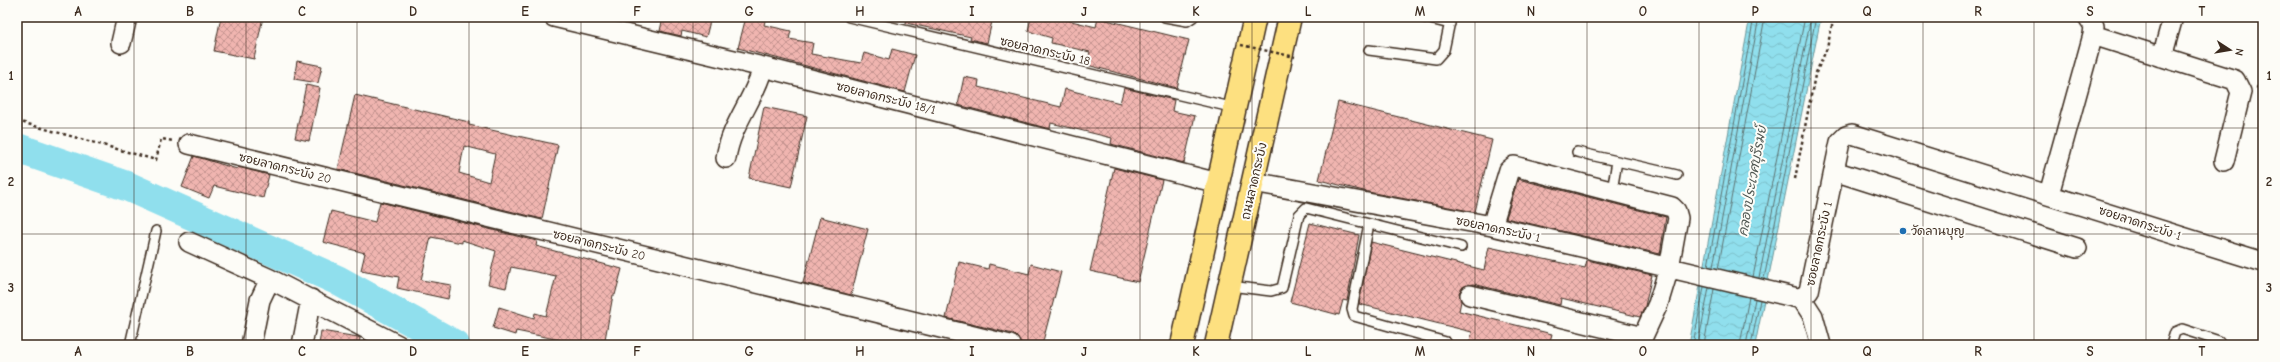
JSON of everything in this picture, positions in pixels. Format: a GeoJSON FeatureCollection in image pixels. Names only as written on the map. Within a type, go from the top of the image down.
{"type":"FeatureCollection","features":[{"type":"Feature","properties":{"kind":"main road"},"geometry":{"type":"LineString","coordinates":[[1182,345],[1255,17]]}},
{"type":"Feature","properties":{"kind":"main road","name":"ถนนลาดกระบัง"},"geometry":{"type":"LineString","coordinates":[[1216,345],[1290,17]]}},
{"type":"Feature","properties":{"kind":"street"},"geometry":{"type":"LineString","coordinates":[[121,43],[127,17]]}},
{"type":"Feature","properties":{"kind":"street","name":"ซอยลาดกระบัง 18/1"},"geometry":{"type":"LineString","coordinates":[[554,17],[763,67],[1218,183]]}},
{"type":"Feature","properties":{"kind":"street"},"geometry":{"type":"LineString","coordinates":[[2048,194],[2093,35],[2094,26],[2088,17]]}},
{"type":"Feature","properties":{"kind":"street"},"geometry":{"type":"LineString","coordinates":[[2162,57],[2173,17]]}},
{"type":"Feature","properties":{"kind":"street"},"geometry":{"type":"LineString","coordinates":[[2093,35],[2235,80],[2241,92],[2224,161]]}},
{"type":"Feature","properties":{"kind":"street"},"geometry":{"type":"LineString","coordinates":[[726,158],[733,129],[759,81],[763,67]]}},
{"type":"Feature","properties":{"kind":"street","name":"ซอยลาดกระบัง 1"},"geometry":{"type":"LineString","coordinates":[[1253,182],[1492,226],[1802,299],[1809,291],[1840,142],[1846,136],[1856,135],[2263,262]]}},
{"type":"Feature","properties":{"kind":"street","name":"ซอยลาดกระบัง 20"},"geometry":{"type":"LineString","coordinates":[[189,144],[1010,345]]}},
{"type":"Feature","properties":{"kind":"street"},"geometry":{"type":"LineString","coordinates":[[1470,295],[1641,341],[1676,270],[1678,218],[1676,211],[1664,204],[1612,191],[1511,167],[1492,226]]}},
{"type":"Feature","properties":{"kind":"street"},"geometry":{"type":"LineString","coordinates":[[1834,171],[2077,248]]}},
{"type":"Feature","properties":{"kind":"street"},"geometry":{"type":"LineString","coordinates":[[189,242],[311,299],[398,345]]}},
{"type":"Feature","properties":{"kind":"street"},"geometry":{"type":"LineString","coordinates":[[251,345],[260,300],[270,279]]}},
{"type":"Feature","properties":{"kind":"street"},"geometry":{"type":"LineString","coordinates":[[302,345],[311,299]]}},
{"type":"Feature","properties":{"kind":"street"},"geometry":{"type":"LineString","coordinates":[[1802,299],[1813,316],[1821,345]]}},
{"type":"Feature","properties":{"kind":"lane","name":"ซอยลาดกระบัง 18"},"geometry":{"type":"LineString","coordinates":[[849,17],[1235,108]]}},
{"type":"Feature","properties":{"kind":"lane"},"geometry":{"type":"LineString","coordinates":[[1165,17],[1188,21],[1193,17]]}},
{"type":"Feature","properties":{"kind":"lane"},"geometry":{"type":"LineString","coordinates":[[1368,50],[1436,59],[1444,50],[1451,20],[1422,17]]}},
{"type":"Feature","properties":{"kind":"lane"},"geometry":{"type":"LineString","coordinates":[[1577,152],[1677,175]]}},
{"type":"Feature","properties":{"kind":"lane"},"geometry":{"type":"LineString","coordinates":[[1612,191],[1617,161]]}},
{"type":"Feature","properties":{"kind":"lane"},"geometry":{"type":"LineString","coordinates":[[1230,286],[1271,290],[1282,288],[1299,216],[1302,210],[1306,208],[1461,247]]}},
{"type":"Feature","properties":{"kind":"lane"},"geometry":{"type":"LineString","coordinates":[[1369,224],[1352,309],[1354,316],[1446,342]]}},
{"type":"Feature","properties":{"kind":"lane"},"geometry":{"type":"LineString","coordinates":[[130,345],[156,231]]}},
{"type":"Feature","properties":{"kind":"lane"},"geometry":{"type":"LineString","coordinates":[[2171,345],[2175,332],[2182,329],[2219,341],[2221,345]]}},
{"type":"Feature","properties":{"kind":"path"},"geometry":{"type":"LineString","coordinates":[[1795,179],[1815,75],[1827,48],[1834,17]]}},
{"type":"Feature","properties":{"kind":"path"},"geometry":{"type":"LineString","coordinates":[[1241,45],[1296,57]]}},
{"type":"Feature","properties":{"kind":"path"},"geometry":{"type":"LineString","coordinates":[[17,121],[156,160],[161,139],[189,144]]}},
{"type":"Feature","properties":{"kind":"water","name":"คลองประเวศบุรีรมย์"},"geometry":{"type":"Polygon","coordinates":[[[1750,17],[1821,17],[1755,345],[1689,345],[1750,17]]]}},
{"type":"Feature","properties":{"kind":"building"},"geometry":{"type":"Polygon","coordinates":[[[221,17],[263,17],[254,59],[214,51],[221,17]]]}},
{"type":"Feature","properties":{"kind":"building"},"geometry":{"type":"Polygon","coordinates":[[[663,17],[711,17],[706,37],[682,31],[681,36],[660,31],[663,17]]]}},
{"type":"Feature","properties":{"kind":"building"},"geometry":{"type":"Polygon","coordinates":[[[746,17],[766,17],[764,25],[791,31],[789,39],[813,43],[811,54],[861,63],[864,53],[889,60],[892,49],[915,55],[905,92],[738,48],[746,17]]]}},
{"type":"Feature","properties":{"kind":"building"},"geometry":{"type":"Polygon","coordinates":[[[907,17],[993,17],[987,43],[970,39],[971,37],[906,23],[907,17]]]}},
{"type":"Feature","properties":{"kind":"building"},"geometry":{"type":"Polygon","coordinates":[[[1031,17],[1055,17],[1096,27],[1098,18],[1189,40],[1177,88],[1087,65],[1090,52],[1051,43],[1052,38],[1028,31],[1031,17]]]}},
{"type":"Feature","properties":{"kind":"building"},"geometry":{"type":"Polygon","coordinates":[[[297,61],[322,66],[318,83],[294,79],[297,61]]]}},
{"type":"Feature","properties":{"kind":"building"},"geometry":{"type":"Polygon","coordinates":[[[964,77],[979,80],[978,87],[1061,107],[1065,89],[1120,103],[1124,88],[1174,100],[1172,111],[1195,116],[1184,163],[1111,144],[1112,138],[1051,123],[1050,129],[958,105],[964,77]]]}},
{"type":"Feature","properties":{"kind":"building"},"geometry":{"type":"Polygon","coordinates":[[[306,85],[320,88],[309,141],[295,138],[306,85]]]}},
{"type":"Feature","properties":{"kind":"building"},"geometry":{"type":"Polygon","coordinates":[[[355,95],[469,122],[469,125],[558,145],[542,219],[338,169],[355,95]],[[464,146],[459,173],[489,182],[495,154],[464,146]]]}},
{"type":"Feature","properties":{"kind":"building"},"geometry":{"type":"Polygon","coordinates":[[[1338,102],[1492,140],[1475,212],[1368,192],[1319,180],[1338,102]]]}},
{"type":"Feature","properties":{"kind":"building"},"geometry":{"type":"Polygon","coordinates":[[[764,107],[807,116],[791,187],[749,178],[764,107]]]}},
{"type":"Feature","properties":{"kind":"building"},"geometry":{"type":"Polygon","coordinates":[[[194,156],[237,169],[238,167],[269,175],[263,198],[214,186],[209,198],[182,187],[194,156]]]}},
{"type":"Feature","properties":{"kind":"building"},"geometry":{"type":"Polygon","coordinates":[[[1114,168],[1162,180],[1138,282],[1090,271],[1114,168]]]}},
{"type":"Feature","properties":{"kind":"building"},"geometry":{"type":"Polygon","coordinates":[[[1518,179],[1666,217],[1660,254],[1506,218],[1518,179]]]}},
{"type":"Feature","properties":{"kind":"building"},"geometry":{"type":"Polygon","coordinates":[[[380,202],[537,241],[536,246],[622,269],[615,295],[613,295],[604,345],[558,345],[560,340],[516,331],[515,335],[493,328],[499,307],[534,318],[535,313],[546,316],[556,276],[511,267],[506,288],[488,284],[496,251],[462,240],[462,243],[431,237],[421,280],[451,285],[448,299],[397,288],[399,277],[361,270],[365,253],[323,242],[331,211],[375,222],[380,202]]]}},
{"type":"Feature","properties":{"kind":"building"},"geometry":{"type":"Polygon","coordinates":[[[820,217],[868,229],[851,295],[803,283],[820,217]]]}},
{"type":"Feature","properties":{"kind":"building"},"geometry":{"type":"Polygon","coordinates":[[[1310,223],[1359,235],[1347,301],[1343,300],[1339,315],[1290,302],[1310,223]]]}},
{"type":"Feature","properties":{"kind":"building"},"geometry":{"type":"Polygon","coordinates":[[[1371,242],[1484,270],[1489,247],[1585,268],[1587,260],[1652,275],[1645,306],[1640,317],[1561,298],[1560,305],[1473,284],[1467,285],[1459,292],[1461,301],[1459,311],[1552,334],[1549,345],[1469,345],[1472,332],[1359,304],[1371,242]]]}},
{"type":"Feature","properties":{"kind":"building"},"geometry":{"type":"Polygon","coordinates":[[[959,262],[988,269],[989,264],[1029,274],[1031,264],[1061,272],[1042,345],[1021,343],[1018,337],[1013,334],[946,318],[959,262]]]}},
{"type":"Feature","properties":{"kind":"building"},"geometry":{"type":"Polygon","coordinates":[[[321,331],[358,337],[360,338],[359,345],[319,345],[321,331]]]}},
{"type":"Feature","properties":{"kind":"waterway"},"geometry":{"type":"LineString","coordinates":[[17,148],[129,187],[337,280],[455,345]]}},
{"type":"Feature","properties":{"kind":"place","name":"วัดลานบุญ"},"geometry":{"type":"Point","coordinates":[1903,231]}}]}
